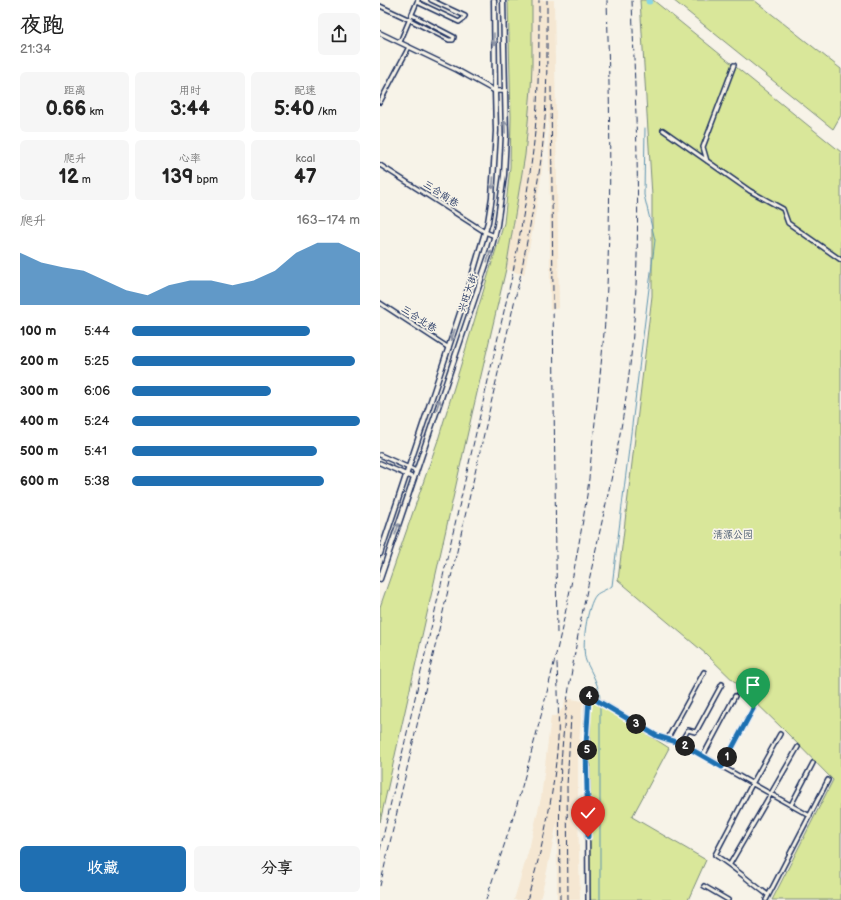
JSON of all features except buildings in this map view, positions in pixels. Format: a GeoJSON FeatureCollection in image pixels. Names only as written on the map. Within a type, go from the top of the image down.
{"type":"FeatureCollection","features":[{"type":"Feature","properties":{"kind":"main road","name":"兴旺大街"},"geometry":{"type":"LineString","coordinates":[[380,554],[486,232],[492,197],[496,131],[494,0]]}},
{"type":"Feature","properties":{"kind":"main road","name":"兴旺大街"},"geometry":{"type":"LineString","coordinates":[[380,579],[491,250],[497,225],[504,175],[506,136],[503,0]]}},
{"type":"Feature","properties":{"kind":"street"},"geometry":{"type":"LineString","coordinates":[[400,42],[418,1],[459,22],[465,16],[431,0]]}},
{"type":"Feature","properties":{"kind":"street"},"geometry":{"type":"LineString","coordinates":[[380,6],[449,40],[452,40],[454,36],[412,15]]}},
{"type":"Feature","properties":{"kind":"street"},"geometry":{"type":"LineString","coordinates":[[380,33],[457,70],[495,91],[504,91]]}},
{"type":"Feature","properties":{"kind":"street"},"geometry":{"type":"LineString","coordinates":[[380,102],[409,47]]}},
{"type":"Feature","properties":{"kind":"street"},"geometry":{"type":"LineString","coordinates":[[707,161],[703,147],[734,65]]}},
{"type":"Feature","properties":{"kind":"street"},"geometry":{"type":"LineString","coordinates":[[662,130],[759,197],[774,203],[783,209],[788,223],[841,260]]}},
{"type":"Feature","properties":{"kind":"street","name":"三合南巷"},"geometry":{"type":"LineString","coordinates":[[380,165],[494,236]]}},
{"type":"Feature","properties":{"kind":"street","name":"三合北巷"},"geometry":{"type":"LineString","coordinates":[[380,303],[448,348]]}},
{"type":"Feature","properties":{"kind":"street"},"geometry":{"type":"LineString","coordinates":[[380,455],[416,471]]}},
{"type":"Feature","properties":{"kind":"street"},"geometry":{"type":"LineString","coordinates":[[380,463],[414,478]]}},
{"type":"Feature","properties":{"kind":"street"},"geometry":{"type":"LineString","coordinates":[[668,740],[704,672]]}},
{"type":"Feature","properties":{"kind":"street"},"geometry":{"type":"LineString","coordinates":[[680,743],[688,730],[695,732],[697,730],[722,684]]}},
{"type":"Feature","properties":{"kind":"street"},"geometry":{"type":"LineString","coordinates":[[703,756],[735,696]]}},
{"type":"Feature","properties":{"kind":"street"},"geometry":{"type":"LineString","coordinates":[[588,900],[588,806],[586,745],[589,697],[657,736],[680,743],[810,816]]}},
{"type":"Feature","properties":{"kind":"street"},"geometry":{"type":"LineString","coordinates":[[722,767],[753,709]]}},
{"type":"Feature","properties":{"kind":"street"},"geometry":{"type":"LineString","coordinates":[[768,895],[730,864],[715,855],[780,734]]}},
{"type":"Feature","properties":{"kind":"street"},"geometry":{"type":"LineString","coordinates":[[730,864],[798,747]]}},
{"type":"Feature","properties":{"kind":"street"},"geometry":{"type":"LineString","coordinates":[[791,805],[813,764]]}},
{"type":"Feature","properties":{"kind":"street"},"geometry":{"type":"LineString","coordinates":[[766,900],[828,780]]}},
{"type":"Feature","properties":{"kind":"street"},"geometry":{"type":"LineString","coordinates":[[704,886],[728,900]]}},
{"type":"Feature","properties":{"kind":"shaded area"},"geometry":{"type":"Polygon","coordinates":[[[532,0],[554,0],[559,308],[550,310],[548,108],[541,177],[524,275],[506,269],[525,155],[531,89],[532,0]]]}},
{"type":"Feature","properties":{"kind":"shaded area"},"geometry":{"type":"Polygon","coordinates":[[[565,698],[583,701],[578,752],[580,900],[557,900],[557,823],[540,900],[514,900],[529,849],[541,798],[551,716],[556,716],[564,707],[565,698]]]}},
{"type":"Feature","properties":{"kind":"green space"},"geometry":{"type":"Polygon","coordinates":[[[508,0],[532,0],[531,89],[525,155],[506,269],[380,822],[380,607],[438,440],[504,223],[510,167],[511,117],[508,0]]]}},
{"type":"Feature","properties":{"kind":"green space","name":"清源公园"},"geometry":{"type":"Polygon","coordinates":[[[640,0],[653,0],[841,152],[841,900],[772,900],[833,780],[706,654],[618,580],[652,296],[652,196],[640,0]]]}},
{"type":"Feature","properties":{"kind":"green space"},"geometry":{"type":"Polygon","coordinates":[[[673,0],[754,0],[841,69],[841,115],[833,129],[673,0]]]}},
{"type":"Feature","properties":{"kind":"green space"},"geometry":{"type":"Polygon","coordinates":[[[590,697],[669,748],[632,817],[706,860],[688,900],[586,900],[590,697]]]}},
{"type":"Feature","properties":{"kind":"waterway"},"geometry":{"type":"LineString","coordinates":[[600,701],[597,685],[586,661],[584,647],[586,627],[593,600],[597,594],[612,586],[655,240],[644,195],[645,128]]}},
{"type":"Feature","properties":{"kind":"waterway"},"geometry":{"type":"LineString","coordinates":[[600,704],[600,900]]}},
{"type":"Feature","properties":{"kind":"railway"},"geometry":{"type":"LineString","coordinates":[[380,850],[513,272],[526,201],[536,119],[539,0]]}},
{"type":"Feature","properties":{"kind":"railway"},"geometry":{"type":"LineString","coordinates":[[380,886],[521,273],[539,173],[545,119],[547,80],[547,0]]}},
{"type":"Feature","properties":{"kind":"railway"},"geometry":{"type":"LineString","coordinates":[[486,900],[528,766],[548,689],[581,534],[587,495],[603,349],[609,241],[610,160],[607,0]]}},
{"type":"Feature","properties":{"kind":"railway"},"geometry":{"type":"LineString","coordinates":[[560,900],[560,788],[566,707],[579,629],[623,418],[633,335],[636,287],[638,191],[632,0]]}},
{"type":"Feature","properties":{"kind":"railway"},"geometry":{"type":"LineString","coordinates":[[551,87],[557,635]]}},
{"type":"Feature","properties":{"kind":"railway"},"geometry":{"type":"LineString","coordinates":[[527,900],[543,841],[554,780],[558,739],[557,663]]}},
{"type":"Feature","properties":{"kind":"railway"},"geometry":{"type":"LineString","coordinates":[[568,900],[567,786],[571,716]]}},
{"type":"Feature","properties":{"kind":"route"},"geometry":{"type":"LineString","coordinates":[[588,837],[586,745],[588,700],[590,696],[657,736],[680,743],[722,767],[753,709]]}}]}
